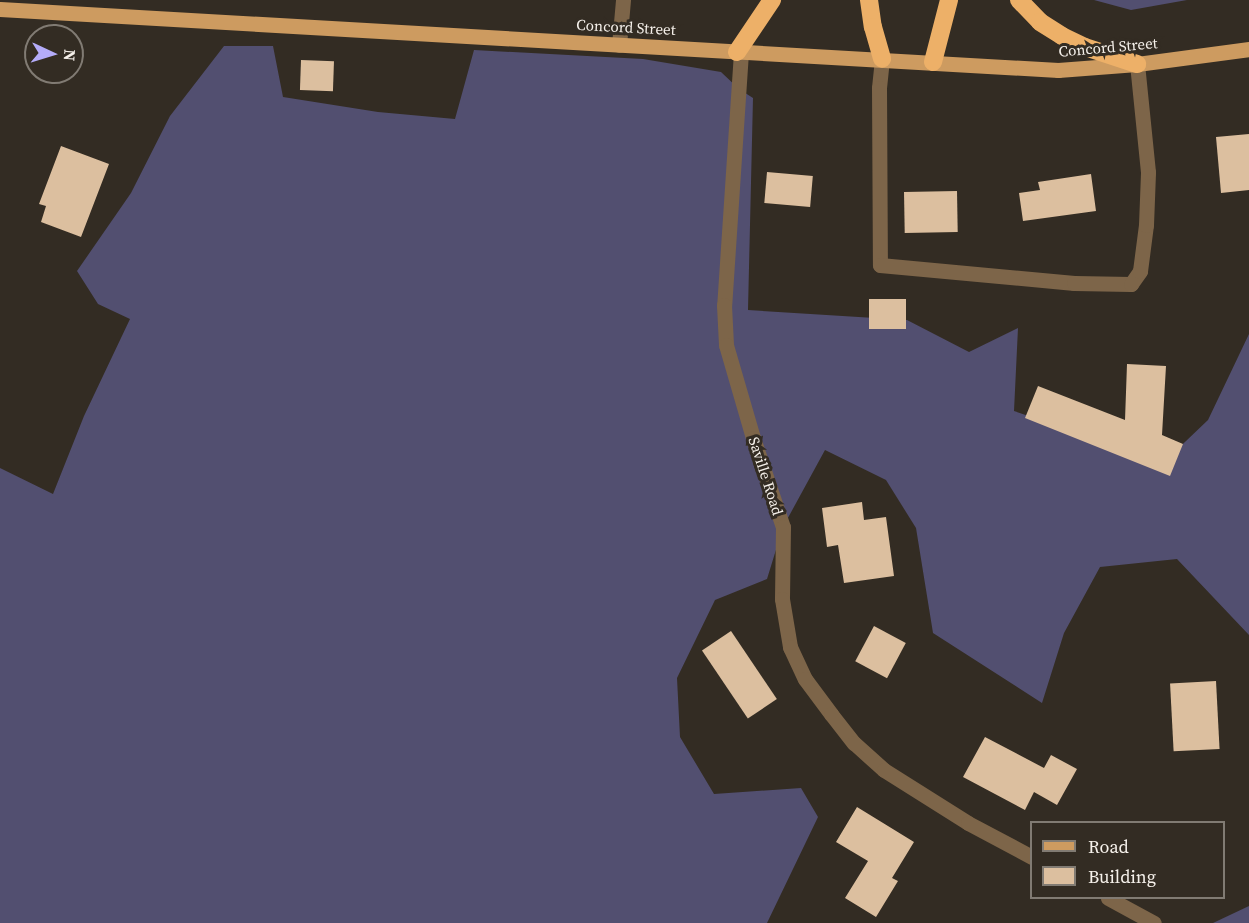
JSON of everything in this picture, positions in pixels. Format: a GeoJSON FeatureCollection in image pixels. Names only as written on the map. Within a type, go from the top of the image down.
{"type":"FeatureCollection","features":[{"type":"Feature","properties":{"kind":"highway"},"geometry":{"type":"LineString","coordinates":[[739,52],[772,0]]}},
{"type":"Feature","properties":{"kind":"highway"},"geometry":{"type":"LineString","coordinates":[[869,0],[873,27],[882,59]]}},
{"type":"Feature","properties":{"kind":"highway"},"geometry":{"type":"LineString","coordinates":[[933,62],[949,0]]}},
{"type":"Feature","properties":{"kind":"highway"},"geometry":{"type":"LineString","coordinates":[[1019,0],[1040,22],[1062,36],[1085,47],[1137,64]]}},
{"type":"Feature","properties":{"kind":"main road","name":"Concord Street"},"geometry":{"type":"LineString","coordinates":[[0,9],[1058,70],[1137,64],[1249,49]]}},
{"type":"Feature","properties":{"kind":"street"},"geometry":{"type":"LineString","coordinates":[[619,45],[623,0]]}},
{"type":"Feature","properties":{"kind":"street","name":"Saville Road"},"geometry":{"type":"LineString","coordinates":[[739,52],[724,304],[726,345],[753,438],[783,527],[782,599],[790,647],[805,679],[831,714],[854,743],[884,770],[968,823],[1030,856]]}},
{"type":"Feature","properties":{"kind":"street"},"geometry":{"type":"LineString","coordinates":[[882,59],[879,88],[880,265],[1074,283],[1108,284],[1131,284],[1140,271],[1148,172],[1137,64]]}},
{"type":"Feature","properties":{"kind":"street"},"geometry":{"type":"LineString","coordinates":[[1112,899],[1154,923]]}},
{"type":"Feature","properties":{"kind":"shaded area"},"geometry":{"type":"Polygon","coordinates":[[[1094,0],[1187,0],[1131,10],[1094,0]]]}},
{"type":"Feature","properties":{"kind":"shaded area"},"geometry":{"type":"Polygon","coordinates":[[[224,46],[273,46],[283,97],[378,112],[455,119],[474,50],[643,59],[721,72],[739,89],[753,98],[748,310],[907,320],[969,352],[1018,328],[1014,411],[1164,462],[1208,420],[1249,334],[1249,635],[1177,559],[1100,567],[1064,633],[1042,703],[933,633],[916,528],[886,480],[825,450],[783,527],[767,579],[715,600],[677,678],[680,737],[714,794],[801,788],[818,817],[767,923],[0,923],[0,468],[53,494],[84,416],[130,319],[98,304],[77,271],[131,193],[170,116],[224,46]]]}},
{"type":"Feature","properties":{"kind":"shaded area"},"geometry":{"type":"Polygon","coordinates":[[[1249,906],[1249,923],[1213,923],[1249,906]]]}},
{"type":"Feature","properties":{"kind":"building"},"geometry":{"type":"Polygon","coordinates":[[[301,60],[334,61],[333,91],[300,90],[301,60]]]}},
{"type":"Feature","properties":{"kind":"building"},"geometry":{"type":"Polygon","coordinates":[[[1249,134],[1249,190],[1221,193],[1216,137],[1249,134]]]}},
{"type":"Feature","properties":{"kind":"building"},"geometry":{"type":"Polygon","coordinates":[[[61,146],[109,164],[81,237],[41,222],[46,206],[39,204],[61,146]]]}},
{"type":"Feature","properties":{"kind":"building"},"geometry":{"type":"Polygon","coordinates":[[[767,172],[813,176],[810,207],[764,203],[767,172]]]}},
{"type":"Feature","properties":{"kind":"building"},"geometry":{"type":"Polygon","coordinates":[[[1091,174],[1096,211],[1023,221],[1019,193],[1040,190],[1038,182],[1091,174]]]}},
{"type":"Feature","properties":{"kind":"building"},"geometry":{"type":"Polygon","coordinates":[[[957,191],[958,232],[905,233],[904,192],[957,191]]]}},
{"type":"Feature","properties":{"kind":"building"},"geometry":{"type":"Polygon","coordinates":[[[869,299],[906,299],[906,329],[869,329],[869,299]]]}},
{"type":"Feature","properties":{"kind":"building"},"geometry":{"type":"Polygon","coordinates":[[[1127,364],[1166,366],[1162,435],[1183,444],[1170,476],[1025,418],[1038,386],[1125,420],[1127,364]]]}},
{"type":"Feature","properties":{"kind":"building"},"geometry":{"type":"Polygon","coordinates":[[[862,502],[864,520],[886,517],[894,576],[844,583],[838,545],[827,547],[822,508],[862,502]]]}},
{"type":"Feature","properties":{"kind":"building"},"geometry":{"type":"Polygon","coordinates":[[[874,626],[906,643],[887,678],[855,661],[874,626]]]}},
{"type":"Feature","properties":{"kind":"building"},"geometry":{"type":"Polygon","coordinates":[[[731,631],[777,699],[748,719],[702,651],[731,631]]]}},
{"type":"Feature","properties":{"kind":"building"},"geometry":{"type":"Polygon","coordinates":[[[1216,681],[1220,749],[1174,751],[1170,683],[1216,681]]]}},
{"type":"Feature","properties":{"kind":"building"},"geometry":{"type":"Polygon","coordinates":[[[985,737],[1044,768],[1051,755],[1077,769],[1057,805],[1034,792],[1025,810],[963,777],[985,737]]]}},
{"type":"Feature","properties":{"kind":"building"},"geometry":{"type":"Polygon","coordinates":[[[857,807],[914,842],[892,878],[898,881],[876,917],[845,898],[868,861],[836,842],[857,807]]]}}]}
